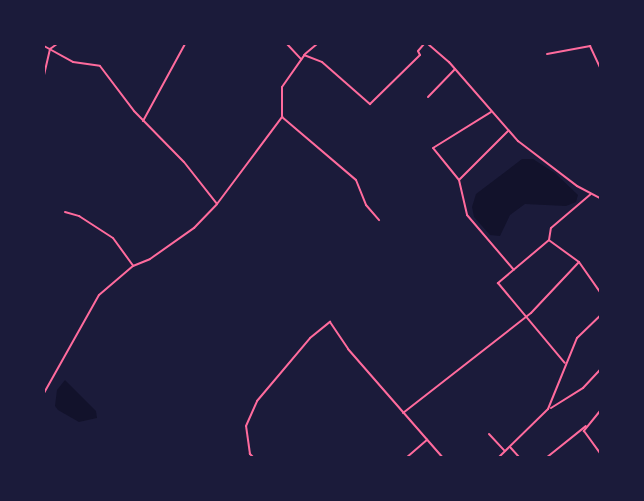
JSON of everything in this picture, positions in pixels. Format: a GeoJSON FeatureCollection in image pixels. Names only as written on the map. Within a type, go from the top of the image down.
{"type":"FeatureCollection","features":[{"type":"Feature","properties":{"kind":"street"},"geometry":{"type":"LineString","coordinates":[[44,75],[50,49],[57,44]]}},
{"type":"Feature","properties":{"kind":"street"},"geometry":{"type":"LineString","coordinates":[[143,121],[185,44]]}},
{"type":"Feature","properties":{"kind":"street"},"geometry":{"type":"LineString","coordinates":[[287,44],[301,59]]}},
{"type":"Feature","properties":{"kind":"street"},"geometry":{"type":"LineString","coordinates":[[44,393],[99,296],[133,266],[150,259],[194,228],[217,204],[282,117],[282,87],[304,55],[317,44]]}},
{"type":"Feature","properties":{"kind":"street"},"geometry":{"type":"LineString","coordinates":[[304,55],[322,62],[370,104],[420,55],[418,51],[426,44],[455,69],[508,131],[591,194],[600,198]]}},
{"type":"Feature","properties":{"kind":"street"},"geometry":{"type":"LineString","coordinates":[[44,46],[73,62],[100,66],[143,121],[184,162],[217,204]]}},
{"type":"Feature","properties":{"kind":"street"},"geometry":{"type":"LineString","coordinates":[[548,54],[590,46],[600,67]]}},
{"type":"Feature","properties":{"kind":"street"},"geometry":{"type":"LineString","coordinates":[[428,97],[455,69]]}},
{"type":"Feature","properties":{"kind":"street"},"geometry":{"type":"LineString","coordinates":[[492,111],[433,148],[459,180],[467,215],[514,270]]}},
{"type":"Feature","properties":{"kind":"street"},"geometry":{"type":"LineString","coordinates":[[282,117],[356,180],[366,205],[379,220]]}},
{"type":"Feature","properties":{"kind":"street"},"geometry":{"type":"LineString","coordinates":[[459,180],[508,131]]}},
{"type":"Feature","properties":{"kind":"street"},"geometry":{"type":"LineString","coordinates":[[566,363],[498,283],[549,240],[551,228],[591,194]]}},
{"type":"Feature","properties":{"kind":"street"},"geometry":{"type":"LineString","coordinates":[[65,212],[79,216],[113,238],[133,266]]}},
{"type":"Feature","properties":{"kind":"street"},"geometry":{"type":"LineString","coordinates":[[549,240],[579,262],[600,292]]}},
{"type":"Feature","properties":{"kind":"street"},"geometry":{"type":"LineString","coordinates":[[403,413],[526,317],[579,262]]}},
{"type":"Feature","properties":{"kind":"street"},"geometry":{"type":"LineString","coordinates":[[548,409],[577,338],[600,316]]}},
{"type":"Feature","properties":{"kind":"street"},"geometry":{"type":"LineString","coordinates":[[254,458],[250,454],[246,426],[257,401],[310,338],[330,322],[403,413],[443,458]]}},
{"type":"Feature","properties":{"kind":"street"},"geometry":{"type":"LineString","coordinates":[[498,458],[548,409],[584,388],[600,370]]}},
{"type":"Feature","properties":{"kind":"street"},"geometry":{"type":"LineString","coordinates":[[546,458],[587,425],[600,411]]}},
{"type":"Feature","properties":{"kind":"street"},"geometry":{"type":"LineString","coordinates":[[587,425],[587,437],[600,453]]}},
{"type":"Feature","properties":{"kind":"street"},"geometry":{"type":"LineString","coordinates":[[489,434],[505,451]]}},
{"type":"Feature","properties":{"kind":"street"},"geometry":{"type":"LineString","coordinates":[[406,458],[427,440]]}},
{"type":"Feature","properties":{"kind":"street"},"geometry":{"type":"LineString","coordinates":[[510,447],[520,458]]}},
{"type":"Feature","properties":{"kind":"shaded area"},"geometry":{"type":"Polygon","coordinates":[[[522,159],[533,159],[555,173],[578,195],[576,202],[566,206],[525,204],[510,215],[500,236],[490,235],[474,217],[472,207],[476,194],[522,159]]]}},
{"type":"Feature","properties":{"kind":"shaded area"},"geometry":{"type":"Polygon","coordinates":[[[65,380],[96,411],[97,418],[79,422],[58,410],[55,406],[57,390],[65,380]]]}}]}
